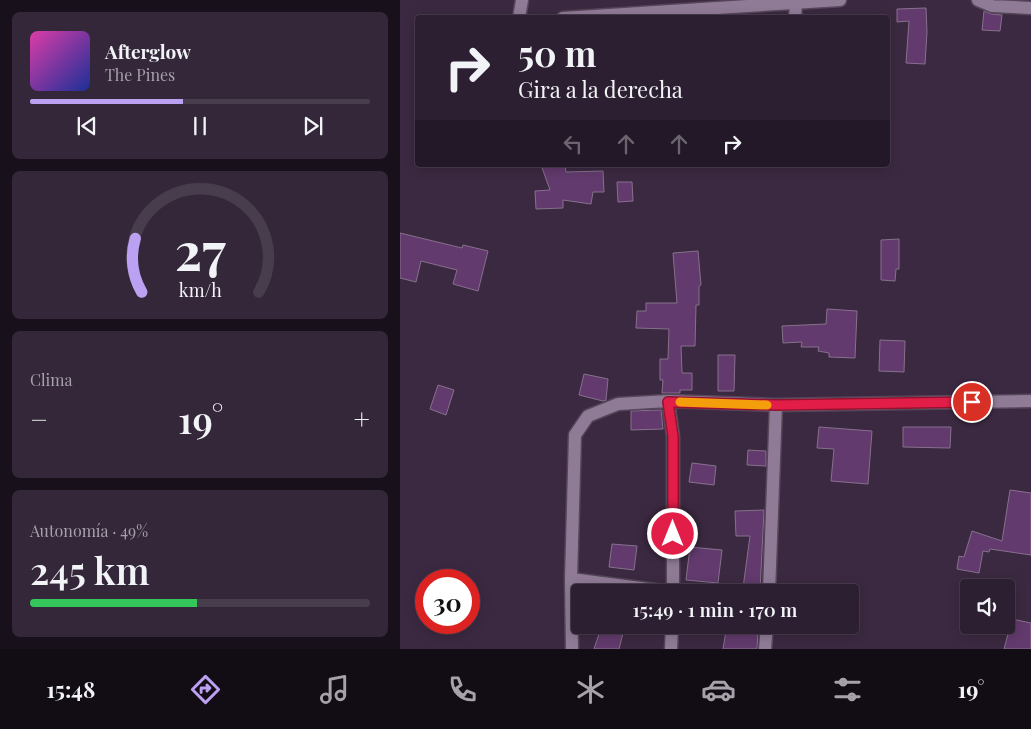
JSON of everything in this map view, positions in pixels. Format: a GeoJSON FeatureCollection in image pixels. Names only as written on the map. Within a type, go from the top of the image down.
{"type":"FeatureCollection","features":[{"type":"Feature","properties":{"kind":"street"},"geometry":{"type":"LineString","coordinates":[[520,15],[522,0]]}},
{"type":"Feature","properties":{"kind":"street"},"geometry":{"type":"LineString","coordinates":[[610,15],[840,0]]}},
{"type":"Feature","properties":{"kind":"street"},"geometry":{"type":"LineString","coordinates":[[978,0],[992,6],[1031,8]]}},
{"type":"Feature","properties":{"kind":"street"},"geometry":{"type":"LineString","coordinates":[[795,15],[796,3]]}},
{"type":"Feature","properties":{"kind":"street"},"geometry":{"type":"LineString","coordinates":[[572,649],[571,579],[575,435],[588,416],[618,404],[668,402],[776,405],[1031,401]]}},
{"type":"Feature","properties":{"kind":"street"},"geometry":{"type":"LineString","coordinates":[[668,402],[673,436],[672,584]]}},
{"type":"Feature","properties":{"kind":"street"},"geometry":{"type":"LineString","coordinates":[[769,584],[776,405]]}},
{"type":"Feature","properties":{"kind":"street"},"geometry":{"type":"LineString","coordinates":[[571,579],[610,584]]}},
{"type":"Feature","properties":{"kind":"street"},"geometry":{"type":"LineString","coordinates":[[671,649],[672,634]]}},
{"type":"Feature","properties":{"kind":"street"},"geometry":{"type":"LineString","coordinates":[[765,649],[766,634]]}},
{"type":"Feature","properties":{"kind":"building"},"geometry":{"type":"Polygon","coordinates":[[[926,8],[925,64],[906,63],[909,21],[897,22],[897,9],[926,8]]]}},
{"type":"Feature","properties":{"kind":"building"},"geometry":{"type":"Polygon","coordinates":[[[984,11],[1002,15],[1000,31],[982,30],[984,11]]]}},
{"type":"Feature","properties":{"kind":"building"},"geometry":{"type":"Polygon","coordinates":[[[542,167],[565,167],[566,172],[603,171],[604,192],[593,192],[591,204],[563,200],[563,208],[536,209],[535,191],[550,190],[542,167]]]}},
{"type":"Feature","properties":{"kind":"building"},"geometry":{"type":"Polygon","coordinates":[[[617,182],[632,182],[633,201],[618,202],[617,182]]]}},
{"type":"Feature","properties":{"kind":"building"},"geometry":{"type":"Polygon","coordinates":[[[400,233],[462,248],[463,245],[488,251],[478,291],[453,284],[457,270],[421,261],[416,282],[400,278],[400,233]]]}},
{"type":"Feature","properties":{"kind":"building"},"geometry":{"type":"Polygon","coordinates":[[[899,239],[899,269],[896,269],[895,281],[881,280],[881,240],[899,239]]]}},
{"type":"Feature","properties":{"kind":"building"},"geometry":{"type":"Polygon","coordinates":[[[698,251],[701,285],[699,286],[699,305],[696,305],[695,346],[681,346],[682,373],[692,373],[692,390],[680,390],[680,393],[662,393],[663,380],[660,380],[660,359],[668,359],[669,329],[636,328],[637,311],[646,311],[646,303],[677,303],[673,253],[698,251]]]}},
{"type":"Feature","properties":{"kind":"building"},"geometry":{"type":"Polygon","coordinates":[[[827,309],[857,311],[855,358],[829,357],[829,353],[818,351],[819,347],[801,347],[802,342],[783,343],[782,326],[826,324],[827,309]]]}},
{"type":"Feature","properties":{"kind":"building"},"geometry":{"type":"Polygon","coordinates":[[[880,340],[905,341],[904,372],[879,371],[880,340]]]}},
{"type":"Feature","properties":{"kind":"building"},"geometry":{"type":"Polygon","coordinates":[[[718,355],[735,355],[734,391],[718,391],[718,355]]]}},
{"type":"Feature","properties":{"kind":"building"},"geometry":{"type":"Polygon","coordinates":[[[584,374],[608,379],[606,400],[603,401],[579,395],[584,374]]]}},
{"type":"Feature","properties":{"kind":"building"},"geometry":{"type":"Polygon","coordinates":[[[438,385],[454,390],[446,415],[430,409],[438,385]]]}},
{"type":"Feature","properties":{"kind":"building"},"geometry":{"type":"Polygon","coordinates":[[[661,410],[663,429],[631,430],[631,411],[661,410]]]}},
{"type":"Feature","properties":{"kind":"building"},"geometry":{"type":"Polygon","coordinates":[[[819,427],[872,431],[868,484],[831,481],[834,449],[817,448],[819,427]]]}},
{"type":"Feature","properties":{"kind":"building"},"geometry":{"type":"Polygon","coordinates":[[[903,427],[951,427],[950,448],[903,447],[903,427]]]}},
{"type":"Feature","properties":{"kind":"building"},"geometry":{"type":"Polygon","coordinates":[[[748,450],[766,451],[766,466],[747,465],[748,450]]]}},
{"type":"Feature","properties":{"kind":"building"},"geometry":{"type":"Polygon","coordinates":[[[692,463],[716,466],[714,485],[689,482],[692,463]]]}},
{"type":"Feature","properties":{"kind":"building"},"geometry":{"type":"Polygon","coordinates":[[[1010,490],[1031,493],[1031,555],[990,549],[989,552],[983,551],[979,573],[957,569],[959,556],[964,557],[972,531],[1002,541],[1010,490]]]}},
{"type":"Feature","properties":{"kind":"building"},"geometry":{"type":"Polygon","coordinates":[[[764,510],[760,584],[744,584],[750,536],[736,536],[735,511],[764,510]]]}},
{"type":"Feature","properties":{"kind":"building"},"geometry":{"type":"Polygon","coordinates":[[[612,544],[637,546],[634,570],[609,567],[612,544]]]}},
{"type":"Feature","properties":{"kind":"building"},"geometry":{"type":"Polygon","coordinates":[[[690,547],[722,550],[718,583],[686,580],[690,547]]]}},
{"type":"Feature","properties":{"kind":"building"},"geometry":{"type":"Polygon","coordinates":[[[1015,620],[1031,623],[1031,649],[1004,649],[1008,634],[1015,634],[1015,620]]]}},
{"type":"Feature","properties":{"kind":"building"},"geometry":{"type":"Polygon","coordinates":[[[599,634],[623,634],[619,649],[594,649],[599,634]]]}},
{"type":"Feature","properties":{"kind":"building"},"geometry":{"type":"Polygon","coordinates":[[[726,634],[758,634],[757,649],[723,649],[726,634]]]}},
{"type":"Feature","properties":{"kind":"slow traffic"},"geometry":{"type":"LineString","coordinates":[[680,402],[767,405]]}},
{"type":"Feature","properties":{"kind":"route"},"geometry":{"type":"LineString","coordinates":[[673,534],[673,436],[668,402],[776,405],[972,402]]}}]}
